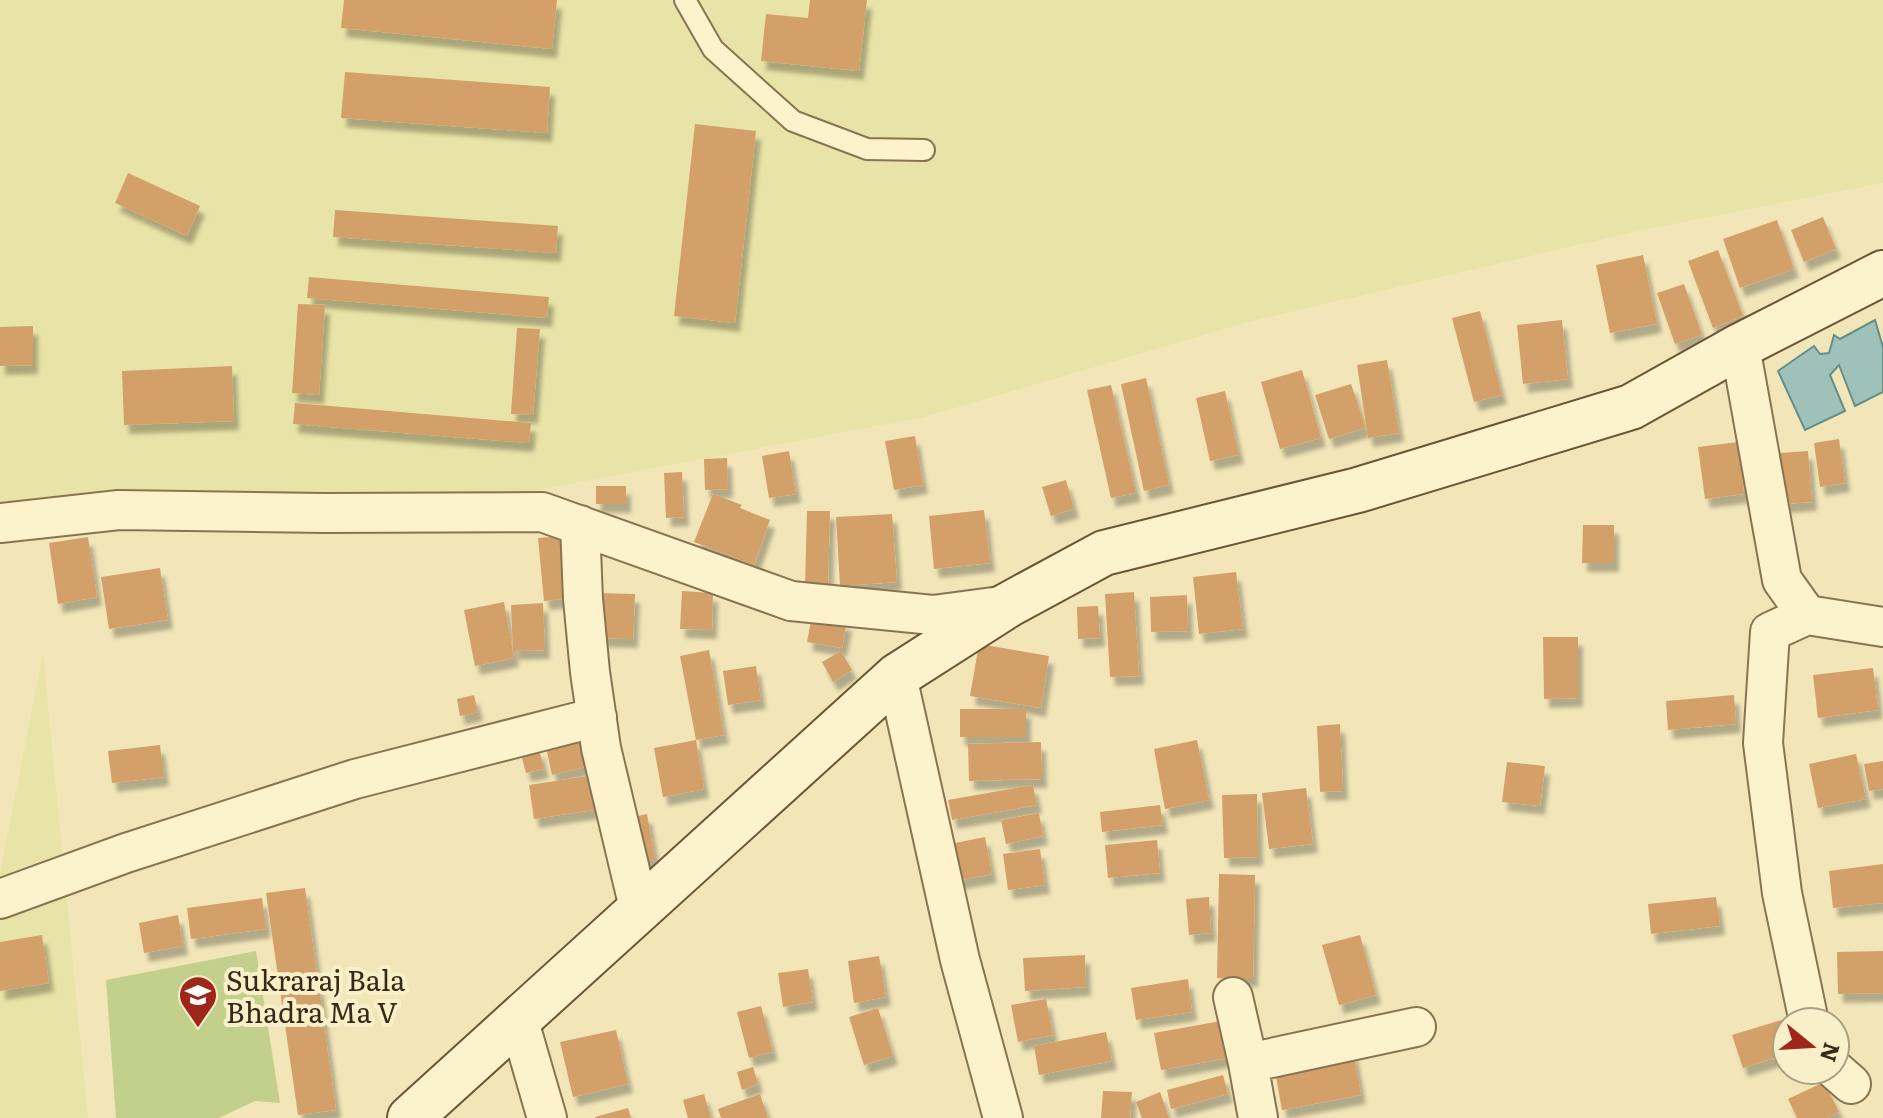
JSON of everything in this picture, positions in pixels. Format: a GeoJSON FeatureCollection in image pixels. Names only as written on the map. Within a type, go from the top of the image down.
{"type":"FeatureCollection","features":[{"type":"Feature","properties":{"kind":"street"},"geometry":{"type":"LineString","coordinates":[[410,1118],[897,676],[1008,605],[1104,553],[1358,490],[1631,407],[1740,346],[1883,273]]}},
{"type":"Feature","properties":{"kind":"street"},"geometry":{"type":"LineString","coordinates":[[1740,346],[1782,580],[1807,615]]}},
{"type":"Feature","properties":{"kind":"street"},"geometry":{"type":"LineString","coordinates":[[0,523],[119,510],[542,512],[791,601],[933,615],[1008,605]]}},
{"type":"Feature","properties":{"kind":"street"},"geometry":{"type":"LineString","coordinates":[[580,525],[583,599],[601,748],[639,908]]}},
{"type":"Feature","properties":{"kind":"street"},"geometry":{"type":"LineString","coordinates":[[1806,1006],[1782,893],[1763,743],[1770,632],[1807,615],[1883,627]]}},
{"type":"Feature","properties":{"kind":"street"},"geometry":{"type":"LineString","coordinates":[[897,676],[960,960],[1003,1118]]}},
{"type":"Feature","properties":{"kind":"street"},"geometry":{"type":"LineString","coordinates":[[0,899],[126,853],[355,779],[597,717]]}},
{"type":"Feature","properties":{"kind":"street"},"geometry":{"type":"LineString","coordinates":[[1233,997],[1258,1118]]}},
{"type":"Feature","properties":{"kind":"street"},"geometry":{"type":"LineString","coordinates":[[518,1018],[547,1118]]}},
{"type":"Feature","properties":{"kind":"street"},"geometry":{"type":"LineString","coordinates":[[1248,1063],[1416,1027]]}},
{"type":"Feature","properties":{"kind":"lane"},"geometry":{"type":"LineString","coordinates":[[685,0],[713,49],[793,121],[867,149],[924,150]]}},
{"type":"Feature","properties":{"kind":"shaded area"},"geometry":{"type":"Polygon","coordinates":[[[0,0],[1883,0],[1883,183],[1633,232],[1248,322],[924,417],[527,492],[242,493],[0,515],[0,0]]]}},
{"type":"Feature","properties":{"kind":"shaded area"},"geometry":{"type":"Polygon","coordinates":[[[43,653],[88,1118],[0,1118],[0,873],[43,653]]]}},
{"type":"Feature","properties":{"kind":"green space"},"geometry":{"type":"Polygon","coordinates":[[[256,951],[280,1103],[255,1101],[219,1118],[116,1118],[106,980],[256,951]]]}},
{"type":"Feature","properties":{"kind":"water"},"geometry":{"type":"Polygon","coordinates":[[[1875,320],[1883,347],[1883,392],[1855,406],[1839,365],[1830,375],[1845,411],[1805,430],[1778,371],[1814,346],[1820,354],[1829,353],[1834,335],[1840,339],[1875,320]]]}},
{"type":"Feature","properties":{"kind":"building"},"geometry":{"type":"Polygon","coordinates":[[[344,0],[557,0],[552,49],[341,28],[344,0]]]}},
{"type":"Feature","properties":{"kind":"building"},"geometry":{"type":"Polygon","coordinates":[[[810,0],[867,0],[859,71],[761,61],[766,14],[808,18],[810,0]]]}},
{"type":"Feature","properties":{"kind":"building"},"geometry":{"type":"Polygon","coordinates":[[[345,72],[550,87],[547,133],[341,118],[345,72]]]}},
{"type":"Feature","properties":{"kind":"building"},"geometry":{"type":"Polygon","coordinates":[[[695,124],[756,131],[735,323],[674,316],[695,124]]]}},
{"type":"Feature","properties":{"kind":"building"},"geometry":{"type":"Polygon","coordinates":[[[128,173],[200,206],[187,236],[115,203],[128,173]]]}},
{"type":"Feature","properties":{"kind":"building"},"geometry":{"type":"Polygon","coordinates":[[[335,210],[558,226],[556,253],[333,237],[335,210]]]}},
{"type":"Feature","properties":{"kind":"building"},"geometry":{"type":"Polygon","coordinates":[[[1823,217],[1836,249],[1804,262],[1791,230],[1823,217]]]}},
{"type":"Feature","properties":{"kind":"building"},"geometry":{"type":"Polygon","coordinates":[[[1777,220],[1794,269],[1740,288],[1723,239],[1777,220]]]}},
{"type":"Feature","properties":{"kind":"building"},"geometry":{"type":"Polygon","coordinates":[[[1718,250],[1743,316],[1713,328],[1688,261],[1718,250]]]}},
{"type":"Feature","properties":{"kind":"building"},"geometry":{"type":"Polygon","coordinates":[[[1643,255],[1657,324],[1610,333],[1596,265],[1643,255]]]}},
{"type":"Feature","properties":{"kind":"building"},"geometry":{"type":"Polygon","coordinates":[[[309,277],[549,297],[547,318],[307,298],[309,277]]]}},
{"type":"Feature","properties":{"kind":"building"},"geometry":{"type":"Polygon","coordinates":[[[1684,284],[1702,335],[1675,344],[1657,293],[1684,284]]]}},
{"type":"Feature","properties":{"kind":"building"},"geometry":{"type":"Polygon","coordinates":[[[298,304],[325,305],[319,395],[292,393],[298,304]]]}},
{"type":"Feature","properties":{"kind":"building"},"geometry":{"type":"Polygon","coordinates":[[[1480,311],[1502,395],[1474,402],[1452,318],[1480,311]]]}},
{"type":"Feature","properties":{"kind":"building"},"geometry":{"type":"Polygon","coordinates":[[[1562,320],[1568,379],[1523,384],[1517,325],[1562,320]]]}},
{"type":"Feature","properties":{"kind":"building"},"geometry":{"type":"Polygon","coordinates":[[[33,326],[33,365],[0,366],[0,327],[33,326]]]}},
{"type":"Feature","properties":{"kind":"building"},"geometry":{"type":"Polygon","coordinates":[[[517,328],[540,329],[533,415],[511,414],[517,328]]]}},
{"type":"Feature","properties":{"kind":"building"},"geometry":{"type":"Polygon","coordinates":[[[1387,360],[1399,433],[1368,438],[1357,365],[1387,360]]]}},
{"type":"Feature","properties":{"kind":"building"},"geometry":{"type":"Polygon","coordinates":[[[232,366],[234,421],[124,425],[122,371],[232,366]]]}},
{"type":"Feature","properties":{"kind":"building"},"geometry":{"type":"Polygon","coordinates":[[[1302,370],[1321,438],[1280,449],[1261,382],[1302,370]]]}},
{"type":"Feature","properties":{"kind":"building"},"geometry":{"type":"Polygon","coordinates":[[[1146,378],[1169,485],[1144,491],[1121,384],[1146,378]]]}},
{"type":"Feature","properties":{"kind":"building"},"geometry":{"type":"Polygon","coordinates":[[[1351,384],[1366,428],[1329,439],[1315,395],[1351,384]]]}},
{"type":"Feature","properties":{"kind":"building"},"geometry":{"type":"Polygon","coordinates":[[[1111,385],[1136,493],[1111,498],[1087,390],[1111,385]]]}},
{"type":"Feature","properties":{"kind":"building"},"geometry":{"type":"Polygon","coordinates":[[[1225,391],[1239,455],[1210,461],[1196,398],[1225,391]]]}},
{"type":"Feature","properties":{"kind":"building"},"geometry":{"type":"Polygon","coordinates":[[[295,403],[531,423],[529,443],[293,424],[295,403]]]}},
{"type":"Feature","properties":{"kind":"building"},"geometry":{"type":"Polygon","coordinates":[[[915,436],[923,485],[894,490],[885,441],[915,436]]]}},
{"type":"Feature","properties":{"kind":"building"},"geometry":{"type":"Polygon","coordinates":[[[1839,439],[1845,483],[1820,487],[1814,443],[1839,439]]]}},
{"type":"Feature","properties":{"kind":"building"},"geometry":{"type":"Polygon","coordinates":[[[1738,442],[1744,494],[1705,499],[1698,447],[1738,442]]]}},
{"type":"Feature","properties":{"kind":"building"},"geometry":{"type":"Polygon","coordinates":[[[789,451],[796,494],[769,498],[762,456],[789,451]]]}},
{"type":"Feature","properties":{"kind":"building"},"geometry":{"type":"Polygon","coordinates":[[[1808,451],[1812,502],[1783,504],[1780,453],[1808,451]]]}},
{"type":"Feature","properties":{"kind":"building"},"geometry":{"type":"Polygon","coordinates":[[[727,458],[728,489],[705,490],[704,459],[727,458]]]}},
{"type":"Feature","properties":{"kind":"building"},"geometry":{"type":"Polygon","coordinates":[[[682,472],[684,517],[666,518],[664,473],[682,472]]]}},
{"type":"Feature","properties":{"kind":"building"},"geometry":{"type":"Polygon","coordinates":[[[1066,480],[1074,509],[1051,516],[1042,487],[1066,480]]]}},
{"type":"Feature","properties":{"kind":"building"},"geometry":{"type":"Polygon","coordinates":[[[596,486],[626,486],[626,504],[596,504],[596,486]]]}},
{"type":"Feature","properties":{"kind":"building"},"geometry":{"type":"Polygon","coordinates":[[[713,494],[770,520],[754,565],[694,542],[713,494]]]}},
{"type":"Feature","properties":{"kind":"building"},"geometry":{"type":"Polygon","coordinates":[[[984,510],[990,563],[934,569],[929,516],[984,510]]]}},
{"type":"Feature","properties":{"kind":"building"},"geometry":{"type":"Polygon","coordinates":[[[807,511],[830,511],[828,584],[805,584],[807,511]]]}},
{"type":"Feature","properties":{"kind":"building"},"geometry":{"type":"Polygon","coordinates":[[[892,514],[897,582],[840,586],[836,517],[892,514]]]}},
{"type":"Feature","properties":{"kind":"building"},"geometry":{"type":"Polygon","coordinates":[[[1583,525],[1614,525],[1614,563],[1582,563],[1583,525]]]}},
{"type":"Feature","properties":{"kind":"building"},"geometry":{"type":"Polygon","coordinates":[[[565,536],[571,598],[544,601],[538,538],[565,536]]]}},
{"type":"Feature","properties":{"kind":"building"},"geometry":{"type":"Polygon","coordinates":[[[88,537],[97,597],[58,604],[49,543],[88,537]]]}},
{"type":"Feature","properties":{"kind":"building"},"geometry":{"type":"Polygon","coordinates":[[[160,568],[168,620],[109,629],[101,577],[160,568]]]}},
{"type":"Feature","properties":{"kind":"building"},"geometry":{"type":"Polygon","coordinates":[[[1236,572],[1243,629],[1199,634],[1193,577],[1236,572]]]}},
{"type":"Feature","properties":{"kind":"building"},"geometry":{"type":"Polygon","coordinates":[[[682,591],[713,593],[712,630],[680,629],[682,591]]]}},
{"type":"Feature","properties":{"kind":"building"},"geometry":{"type":"Polygon","coordinates":[[[1134,592],[1139,676],[1110,677],[1105,594],[1134,592]]]}},
{"type":"Feature","properties":{"kind":"building"},"geometry":{"type":"Polygon","coordinates":[[[596,593],[635,594],[633,639],[593,638],[596,593]]]}},
{"type":"Feature","properties":{"kind":"building"},"geometry":{"type":"Polygon","coordinates":[[[1187,595],[1188,631],[1151,632],[1150,597],[1187,595]]]}},
{"type":"Feature","properties":{"kind":"building"},"geometry":{"type":"Polygon","coordinates":[[[504,602],[514,658],[475,666],[464,610],[504,602]]]}},
{"type":"Feature","properties":{"kind":"building"},"geometry":{"type":"Polygon","coordinates":[[[543,603],[545,650],[513,651],[511,605],[543,603]]]}},
{"type":"Feature","properties":{"kind":"building"},"geometry":{"type":"Polygon","coordinates":[[[1098,606],[1100,638],[1078,639],[1077,607],[1098,606]]]}},
{"type":"Feature","properties":{"kind":"building"},"geometry":{"type":"Polygon","coordinates":[[[812,616],[847,622],[842,648],[807,642],[812,616]]]}},
{"type":"Feature","properties":{"kind":"building"},"geometry":{"type":"Polygon","coordinates":[[[1543,637],[1578,637],[1578,698],[1544,699],[1543,637]]]}},
{"type":"Feature","properties":{"kind":"building"},"geometry":{"type":"Polygon","coordinates":[[[979,644],[1049,656],[1041,708],[970,696],[979,644]]]}},
{"type":"Feature","properties":{"kind":"building"},"geometry":{"type":"Polygon","coordinates":[[[709,650],[724,735],[696,740],[680,656],[709,650]]]}},
{"type":"Feature","properties":{"kind":"building"},"geometry":{"type":"Polygon","coordinates":[[[841,651],[852,670],[833,682],[822,662],[841,651]]]}},
{"type":"Feature","properties":{"kind":"building"},"geometry":{"type":"Polygon","coordinates":[[[756,666],[761,700],[728,705],[723,671],[756,666]]]}},
{"type":"Feature","properties":{"kind":"building"},"geometry":{"type":"Polygon","coordinates":[[[1873,668],[1878,710],[1818,718],[1813,675],[1873,668]]]}},
{"type":"Feature","properties":{"kind":"building"},"geometry":{"type":"Polygon","coordinates":[[[474,695],[478,712],[460,716],[457,699],[474,695]]]}},
{"type":"Feature","properties":{"kind":"building"},"geometry":{"type":"Polygon","coordinates":[[[1734,695],[1736,724],[1668,730],[1666,701],[1734,695]]]}},
{"type":"Feature","properties":{"kind":"building"},"geometry":{"type":"Polygon","coordinates":[[[960,709],[1026,709],[1026,737],[960,737],[960,709]]]}},
{"type":"Feature","properties":{"kind":"building"},"geometry":{"type":"Polygon","coordinates":[[[1340,724],[1343,791],[1320,792],[1317,726],[1340,724]]]}},
{"type":"Feature","properties":{"kind":"building"},"geometry":{"type":"Polygon","coordinates":[[[579,739],[585,767],[552,775],[546,747],[579,739]]]}},
{"type":"Feature","properties":{"kind":"building"},"geometry":{"type":"Polygon","coordinates":[[[696,740],[704,789],[663,797],[654,748],[696,740]]]}},
{"type":"Feature","properties":{"kind":"building"},"geometry":{"type":"Polygon","coordinates":[[[1197,740],[1209,800],[1165,809],[1154,749],[1197,740]]]}},
{"type":"Feature","properties":{"kind":"building"},"geometry":{"type":"Polygon","coordinates":[[[1041,742],[1042,779],[969,781],[968,744],[1041,742]]]}},
{"type":"Feature","properties":{"kind":"building"},"geometry":{"type":"Polygon","coordinates":[[[160,745],[164,777],[112,783],[108,751],[160,745]]]}},
{"type":"Feature","properties":{"kind":"building"},"geometry":{"type":"Polygon","coordinates":[[[539,749],[544,769],[526,773],[521,754],[539,749]]]}},
{"type":"Feature","properties":{"kind":"building"},"geometry":{"type":"Polygon","coordinates":[[[1856,754],[1866,799],[1818,808],[1809,764],[1856,754]]]}},
{"type":"Feature","properties":{"kind":"building"},"geometry":{"type":"Polygon","coordinates":[[[1883,761],[1883,789],[1869,791],[1864,764],[1883,761]]]}},
{"type":"Feature","properties":{"kind":"building"},"geometry":{"type":"Polygon","coordinates":[[[1507,762],[1545,766],[1540,806],[1502,802],[1507,762]]]}},
{"type":"Feature","properties":{"kind":"building"},"geometry":{"type":"Polygon","coordinates":[[[594,775],[599,809],[534,819],[529,785],[594,775]]]}},
{"type":"Feature","properties":{"kind":"building"},"geometry":{"type":"Polygon","coordinates":[[[1033,785],[1037,805],[952,820],[948,800],[1033,785]]]}},
{"type":"Feature","properties":{"kind":"building"},"geometry":{"type":"Polygon","coordinates":[[[1306,788],[1313,844],[1269,849],[1262,793],[1306,788]]]}},
{"type":"Feature","properties":{"kind":"building"},"geometry":{"type":"Polygon","coordinates":[[[1257,794],[1258,857],[1224,858],[1222,795],[1257,794]]]}},
{"type":"Feature","properties":{"kind":"building"},"geometry":{"type":"Polygon","coordinates":[[[1160,805],[1163,825],[1102,832],[1100,812],[1160,805]]]}},
{"type":"Feature","properties":{"kind":"building"},"geometry":{"type":"Polygon","coordinates":[[[1039,813],[1043,836],[1006,844],[1001,820],[1039,813]]]}},
{"type":"Feature","properties":{"kind":"building"},"geometry":{"type":"Polygon","coordinates":[[[647,814],[655,860],[632,864],[624,819],[647,814]]]}},
{"type":"Feature","properties":{"kind":"building"},"geometry":{"type":"Polygon","coordinates":[[[985,837],[992,874],[956,881],[950,844],[985,837]]]}},
{"type":"Feature","properties":{"kind":"building"},"geometry":{"type":"Polygon","coordinates":[[[1157,840],[1160,873],[1108,878],[1105,845],[1157,840]]]}},
{"type":"Feature","properties":{"kind":"building"},"geometry":{"type":"Polygon","coordinates":[[[1040,849],[1045,885],[1008,890],[1003,854],[1040,849]]]}},
{"type":"Feature","properties":{"kind":"building"},"geometry":{"type":"Polygon","coordinates":[[[1883,864],[1883,903],[1833,908],[1829,871],[1883,864]]]}},
{"type":"Feature","properties":{"kind":"building"},"geometry":{"type":"Polygon","coordinates":[[[1219,874],[1255,875],[1253,978],[1217,978],[1219,874]]]}},
{"type":"Feature","properties":{"kind":"building"},"geometry":{"type":"Polygon","coordinates":[[[305,888],[336,1110],[298,1115],[266,893],[305,888]]]}},
{"type":"Feature","properties":{"kind":"building"},"geometry":{"type":"Polygon","coordinates":[[[1209,897],[1211,933],[1189,935],[1186,899],[1209,897]]]}},
{"type":"Feature","properties":{"kind":"building"},"geometry":{"type":"Polygon","coordinates":[[[1716,897],[1720,926],[1651,934],[1648,904],[1716,897]]]}},
{"type":"Feature","properties":{"kind":"building"},"geometry":{"type":"Polygon","coordinates":[[[262,898],[266,929],[191,939],[187,908],[262,898]]]}},
{"type":"Feature","properties":{"kind":"building"},"geometry":{"type":"Polygon","coordinates":[[[178,915],[183,946],[144,953],[139,923],[178,915]]]}},
{"type":"Feature","properties":{"kind":"building"},"geometry":{"type":"Polygon","coordinates":[[[42,935],[49,983],[0,991],[0,942],[42,935]]]}},
{"type":"Feature","properties":{"kind":"building"},"geometry":{"type":"Polygon","coordinates":[[[1360,935],[1376,995],[1339,1005],[1322,945],[1360,935]]]}},
{"type":"Feature","properties":{"kind":"building"},"geometry":{"type":"Polygon","coordinates":[[[1883,951],[1883,993],[1838,994],[1837,952],[1883,951]]]}},
{"type":"Feature","properties":{"kind":"building"},"geometry":{"type":"Polygon","coordinates":[[[1085,955],[1086,987],[1025,991],[1023,958],[1085,955]]]}},
{"type":"Feature","properties":{"kind":"building"},"geometry":{"type":"Polygon","coordinates":[[[879,956],[886,997],[854,1003],[848,961],[879,956]]]}},
{"type":"Feature","properties":{"kind":"building"},"geometry":{"type":"Polygon","coordinates":[[[808,969],[813,1002],[783,1007],[778,973],[808,969]]]}},
{"type":"Feature","properties":{"kind":"building"},"geometry":{"type":"Polygon","coordinates":[[[1188,979],[1192,1012],[1136,1020],[1131,988],[1188,979]]]}},
{"type":"Feature","properties":{"kind":"building"},"geometry":{"type":"Polygon","coordinates":[[[1046,999],[1053,1035],[1018,1042],[1011,1005],[1046,999]]]}},
{"type":"Feature","properties":{"kind":"building"},"geometry":{"type":"Polygon","coordinates":[[[761,1006],[773,1052],[749,1058],[737,1012],[761,1006]]]}},
{"type":"Feature","properties":{"kind":"building"},"geometry":{"type":"Polygon","coordinates":[[[878,1008],[893,1056],[864,1065],[849,1017],[878,1008]]]}},
{"type":"Feature","properties":{"kind":"building"},"geometry":{"type":"Polygon","coordinates":[[[1221,1021],[1228,1058],[1161,1070],[1154,1033],[1221,1021]]]}},
{"type":"Feature","properties":{"kind":"building"},"geometry":{"type":"Polygon","coordinates":[[[1771,1023],[1771,1059],[1743,1068],[1732,1035],[1771,1023]]]}},
{"type":"Feature","properties":{"kind":"building"},"geometry":{"type":"Polygon","coordinates":[[[616,1030],[628,1084],[573,1097],[560,1042],[616,1030]]]}},
{"type":"Feature","properties":{"kind":"building"},"geometry":{"type":"Polygon","coordinates":[[[1106,1032],[1112,1061],[1039,1075],[1034,1046],[1106,1032]]]}},
{"type":"Feature","properties":{"kind":"building"},"geometry":{"type":"Polygon","coordinates":[[[1353,1051],[1361,1095],[1282,1110],[1274,1065],[1353,1051]]]}},
{"type":"Feature","properties":{"kind":"building"},"geometry":{"type":"Polygon","coordinates":[[[753,1067],[758,1084],[742,1090],[737,1072],[753,1067]]]}},
{"type":"Feature","properties":{"kind":"building"},"geometry":{"type":"Polygon","coordinates":[[[1223,1075],[1228,1094],[1171,1109],[1167,1090],[1223,1075]]]}},
{"type":"Feature","properties":{"kind":"building"},"geometry":{"type":"Polygon","coordinates":[[[1816,1086],[1826,1086],[1839,1112],[1827,1118],[1797,1118],[1788,1099],[1816,1086]]]}},
{"type":"Feature","properties":{"kind":"building"},"geometry":{"type":"Polygon","coordinates":[[[1103,1091],[1132,1092],[1130,1118],[1101,1118],[1103,1091]]]}},
{"type":"Feature","properties":{"kind":"building"},"geometry":{"type":"Polygon","coordinates":[[[1160,1092],[1169,1118],[1142,1118],[1136,1102],[1160,1092]]]}},
{"type":"Feature","properties":{"kind":"building"},"geometry":{"type":"Polygon","coordinates":[[[704,1094],[711,1118],[688,1118],[683,1100],[704,1094]]]}},
{"type":"Feature","properties":{"kind":"building"},"geometry":{"type":"Polygon","coordinates":[[[760,1094],[768,1118],[721,1118],[718,1109],[760,1094]]]}},
{"type":"Feature","properties":{"kind":"building"},"geometry":{"type":"Polygon","coordinates":[[[628,1108],[631,1118],[595,1118],[595,1117],[628,1108]]]}},
{"type":"Feature","properties":{"kind":"place","name":"Sukraraj Bala Bhadra Ma V"},"geometry":{"type":"Point","coordinates":[198,1029]}}]}
